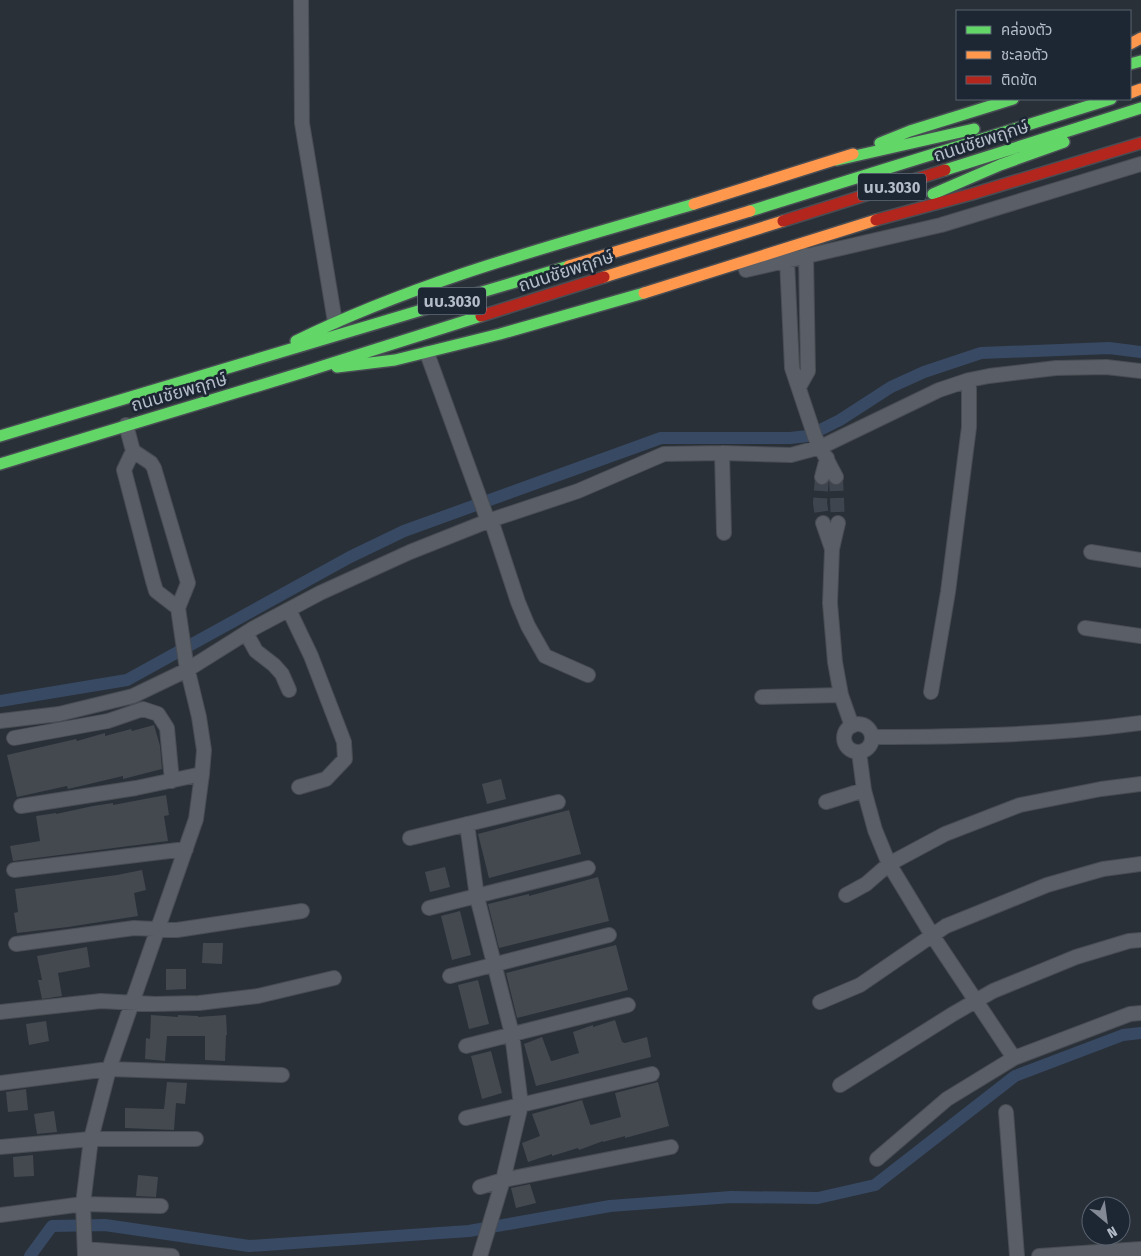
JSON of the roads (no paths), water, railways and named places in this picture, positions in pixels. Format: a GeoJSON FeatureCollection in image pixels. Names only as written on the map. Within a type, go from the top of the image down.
{"type":"FeatureCollection","features":[{"type":"Feature","properties":{"kind":"main road"},"geometry":{"type":"LineString","coordinates":[[266,356],[389,298],[436,282],[837,160],[1091,100]]}},
{"type":"Feature","properties":{"kind":"main road","name":"ถนนชัยพฤกษ์"},"geometry":{"type":"LineString","coordinates":[[0,436],[638,246],[1108,100]]}},
{"type":"Feature","properties":{"kind":"main road"},"geometry":{"type":"LineString","coordinates":[[837,160],[999,101]]}},
{"type":"Feature","properties":{"kind":"main road","name":"ถนนชัยพฤกษ์"},"geometry":{"type":"LineString","coordinates":[[0,464],[315,369],[1141,108]]}},
{"type":"Feature","properties":{"kind":"main road"},"geometry":{"type":"LineString","coordinates":[[860,224],[1000,165],[1141,114]]}},
{"type":"Feature","properties":{"kind":"main road"},"geometry":{"type":"LineString","coordinates":[[315,369],[376,362],[427,353],[500,334],[670,285],[860,224],[972,194],[1141,143]]}},
{"type":"Feature","properties":{"kind":"street"},"geometry":{"type":"LineString","coordinates":[[301,0],[302,123],[335,322]]}},
{"type":"Feature","properties":{"kind":"street"},"geometry":{"type":"LineString","coordinates":[[670,285],[693,283],[806,255],[941,225],[1141,164]]}},
{"type":"Feature","properties":{"kind":"street"},"geometry":{"type":"LineString","coordinates":[[799,387],[808,371],[806,255]]}},
{"type":"Feature","properties":{"kind":"street"},"geometry":{"type":"LineString","coordinates":[[787,260],[792,368],[804,406],[821,448],[829,477]]}},
{"type":"Feature","properties":{"kind":"street"},"geometry":{"type":"LineString","coordinates":[[427,353],[528,626],[546,656],[588,675]]}},
{"type":"Feature","properties":{"kind":"street"},"geometry":{"type":"LineString","coordinates":[[0,721],[60,714],[133,696],[320,593],[488,519],[578,491],[664,454],[791,455],[821,448],[939,390],[969,380],[1056,368],[1106,367],[1141,371]]}},
{"type":"Feature","properties":{"kind":"street"},"geometry":{"type":"LineString","coordinates":[[931,692],[950,584],[968,427],[969,380]]}},
{"type":"Feature","properties":{"kind":"street"},"geometry":{"type":"LineString","coordinates":[[126,426],[133,451],[151,463],[154,468],[188,583],[178,608],[180,630],[186,667],[199,717],[204,750],[196,819],[109,1069],[91,1139],[84,1208],[85,1249],[172,1256]]}},
{"type":"Feature","properties":{"kind":"street"},"geometry":{"type":"LineString","coordinates":[[133,451],[124,470],[156,591],[178,608]]}},
{"type":"Feature","properties":{"kind":"street"},"geometry":{"type":"LineString","coordinates":[[722,453],[724,533]]}},
{"type":"Feature","properties":{"kind":"street"},"geometry":{"type":"LineString","coordinates":[[823,523],[832,549]]}},
{"type":"Feature","properties":{"kind":"street"},"geometry":{"type":"LineString","coordinates":[[838,523],[832,549],[830,603],[841,695],[852,726]]}},
{"type":"Feature","properties":{"kind":"street"},"geometry":{"type":"LineString","coordinates":[[1091,552],[1141,560]]}},
{"type":"Feature","properties":{"kind":"street"},"geometry":{"type":"LineString","coordinates":[[289,610],[311,656],[344,742],[345,758],[326,779],[299,787]]}},
{"type":"Feature","properties":{"kind":"street"},"geometry":{"type":"LineString","coordinates":[[1085,628],[1141,636]]}},
{"type":"Feature","properties":{"kind":"street"},"geometry":{"type":"LineString","coordinates":[[246,633],[256,651],[274,664],[282,674],[289,690]]}},
{"type":"Feature","properties":{"kind":"street"},"geometry":{"type":"LineString","coordinates":[[762,697],[841,695]]}},
{"type":"Feature","properties":{"kind":"street"},"geometry":{"type":"LineString","coordinates":[[14,738],[108,721],[144,709],[158,714],[167,728],[172,781]]}},
{"type":"Feature","properties":{"kind":"street"},"geometry":{"type":"LineString","coordinates":[[872,737],[948,737],[1084,731],[1141,723]]}},
{"type":"Feature","properties":{"kind":"street"},"geometry":{"type":"LineString","coordinates":[[856,724],[865,726],[871,733],[870,746],[867,749],[859,752],[850,750],[844,742],[845,732],[852,726],[856,724]]}},
{"type":"Feature","properties":{"kind":"street"},"geometry":{"type":"LineString","coordinates":[[859,752],[864,790],[875,830],[889,864],[932,935],[1014,1058]]}},
{"type":"Feature","properties":{"kind":"street"},"geometry":{"type":"LineString","coordinates":[[21,806],[136,788],[202,774]]}},
{"type":"Feature","properties":{"kind":"street"},"geometry":{"type":"LineString","coordinates":[[846,895],[866,884],[889,864],[946,834],[1020,805],[1101,789],[1141,784]]}},
{"type":"Feature","properties":{"kind":"street"},"geometry":{"type":"LineString","coordinates":[[826,802],[864,790]]}},
{"type":"Feature","properties":{"kind":"street"},"geometry":{"type":"LineString","coordinates":[[410,838],[558,802]]}},
{"type":"Feature","properties":{"kind":"street"},"geometry":{"type":"LineString","coordinates":[[467,824],[477,896],[512,1034],[521,1105],[503,1180],[480,1256]]}},
{"type":"Feature","properties":{"kind":"street"},"geometry":{"type":"LineString","coordinates":[[14,870],[186,849]]}},
{"type":"Feature","properties":{"kind":"street"},"geometry":{"type":"LineString","coordinates":[[820,1002],[860,985],[946,926],[1047,885],[1103,869],[1141,864]]}},
{"type":"Feature","properties":{"kind":"street"},"geometry":{"type":"LineString","coordinates":[[429,908],[588,868]]}},
{"type":"Feature","properties":{"kind":"street"},"geometry":{"type":"LineString","coordinates":[[16,944],[134,928],[177,930],[302,911]]}},
{"type":"Feature","properties":{"kind":"street"},"geometry":{"type":"LineString","coordinates":[[450,976],[609,935]]}},
{"type":"Feature","properties":{"kind":"street"},"geometry":{"type":"LineString","coordinates":[[840,1085],[992,991],[1076,957],[1129,941],[1141,940]]}},
{"type":"Feature","properties":{"kind":"street"},"geometry":{"type":"LineString","coordinates":[[0,1012],[101,1001],[199,1003],[248,997],[334,978]]}},
{"type":"Feature","properties":{"kind":"street"},"geometry":{"type":"LineString","coordinates":[[466,1046],[628,1005]]}},
{"type":"Feature","properties":{"kind":"street"},"geometry":{"type":"LineString","coordinates":[[877,1159],[947,1098],[1014,1058],[1130,1014],[1141,1013]]}},
{"type":"Feature","properties":{"kind":"street"},"geometry":{"type":"LineString","coordinates":[[0,1082],[109,1069],[282,1075]]}},
{"type":"Feature","properties":{"kind":"street"},"geometry":{"type":"LineString","coordinates":[[466,1118],[652,1074]]}},
{"type":"Feature","properties":{"kind":"street"},"geometry":{"type":"LineString","coordinates":[[1006,1112],[1016,1256]]}},
{"type":"Feature","properties":{"kind":"street"},"geometry":{"type":"LineString","coordinates":[[0,1147],[91,1139],[196,1139]]}},
{"type":"Feature","properties":{"kind":"street"},"geometry":{"type":"LineString","coordinates":[[480,1187],[503,1180],[670,1147]]}},
{"type":"Feature","properties":{"kind":"street"},"geometry":{"type":"LineString","coordinates":[[0,1215],[84,1208],[161,1206]]}},
{"type":"Feature","properties":{"kind":"street"},"geometry":{"type":"LineString","coordinates":[[1039,1256],[1141,1249]]}},
{"type":"Feature","properties":{"kind":"waterway"},"geometry":{"type":"LineString","coordinates":[[0,701],[127,680],[350,557],[404,531],[661,438],[790,438],[808,436],[840,420],[891,387],[924,372],[981,353],[1109,348],[1141,352]]}},
{"type":"Feature","properties":{"kind":"waterway"},"geometry":{"type":"LineString","coordinates":[[30,1256],[52,1226],[105,1225],[249,1246],[469,1231],[610,1206],[731,1197],[818,1198],[875,1185],[1015,1076],[1123,1035],[1141,1033]]}},
{"type":"Feature","properties":{"kind":"tunnel"},"geometry":{"type":"LineString","coordinates":[[822,477],[820,503],[823,523]]}},
{"type":"Feature","properties":{"kind":"tunnel"},"geometry":{"type":"LineString","coordinates":[[836,477],[838,523]]}}]}
